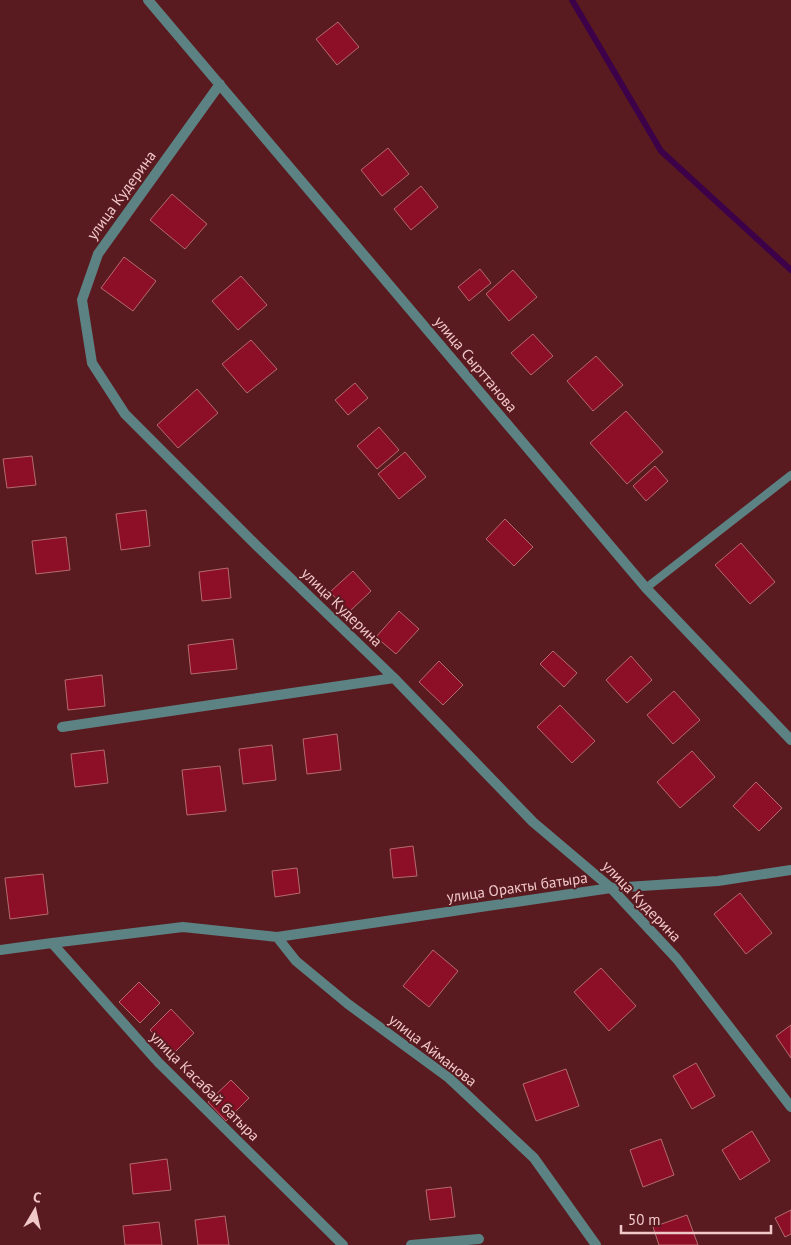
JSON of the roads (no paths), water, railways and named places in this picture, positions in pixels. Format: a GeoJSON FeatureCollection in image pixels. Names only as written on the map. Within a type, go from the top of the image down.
{"type":"FeatureCollection","features":[{"type":"Feature","properties":{"kind":"street","name":"улица Сырттанова"},"geometry":{"type":"LineString","coordinates":[[148,0],[646,588],[791,740]]}},
{"type":"Feature","properties":{"kind":"street","name":"улица Кудерина"},"geometry":{"type":"LineString","coordinates":[[220,84],[98,254],[82,300],[92,363],[125,414],[257,546],[394,678],[533,822],[611,888],[677,959],[791,1107]]}},
{"type":"Feature","properties":{"kind":"street"},"geometry":{"type":"LineString","coordinates":[[62,727],[394,678]]}},
{"type":"Feature","properties":{"kind":"street","name":"улица Оракты батыра"},"geometry":{"type":"LineString","coordinates":[[0,950],[183,927],[277,937],[611,888],[718,882],[791,870]]}},
{"type":"Feature","properties":{"kind":"street","name":"улица Айманова"},"geometry":{"type":"LineString","coordinates":[[277,937],[296,961],[348,1004],[449,1078],[534,1158],[596,1245]]}},
{"type":"Feature","properties":{"kind":"street","name":"улица Касабай батыра"},"geometry":{"type":"LineString","coordinates":[[52,943],[158,1062],[343,1245]]}},
{"type":"Feature","properties":{"kind":"street"},"geometry":{"type":"LineString","coordinates":[[412,1245],[479,1239]]}},
{"type":"Feature","properties":{"kind":"lane"},"geometry":{"type":"LineString","coordinates":[[646,588],[791,475]]}},
{"type":"Feature","properties":{"kind":"waterway"},"geometry":{"type":"LineString","coordinates":[[572,0],[661,151],[791,270]]}}]}
